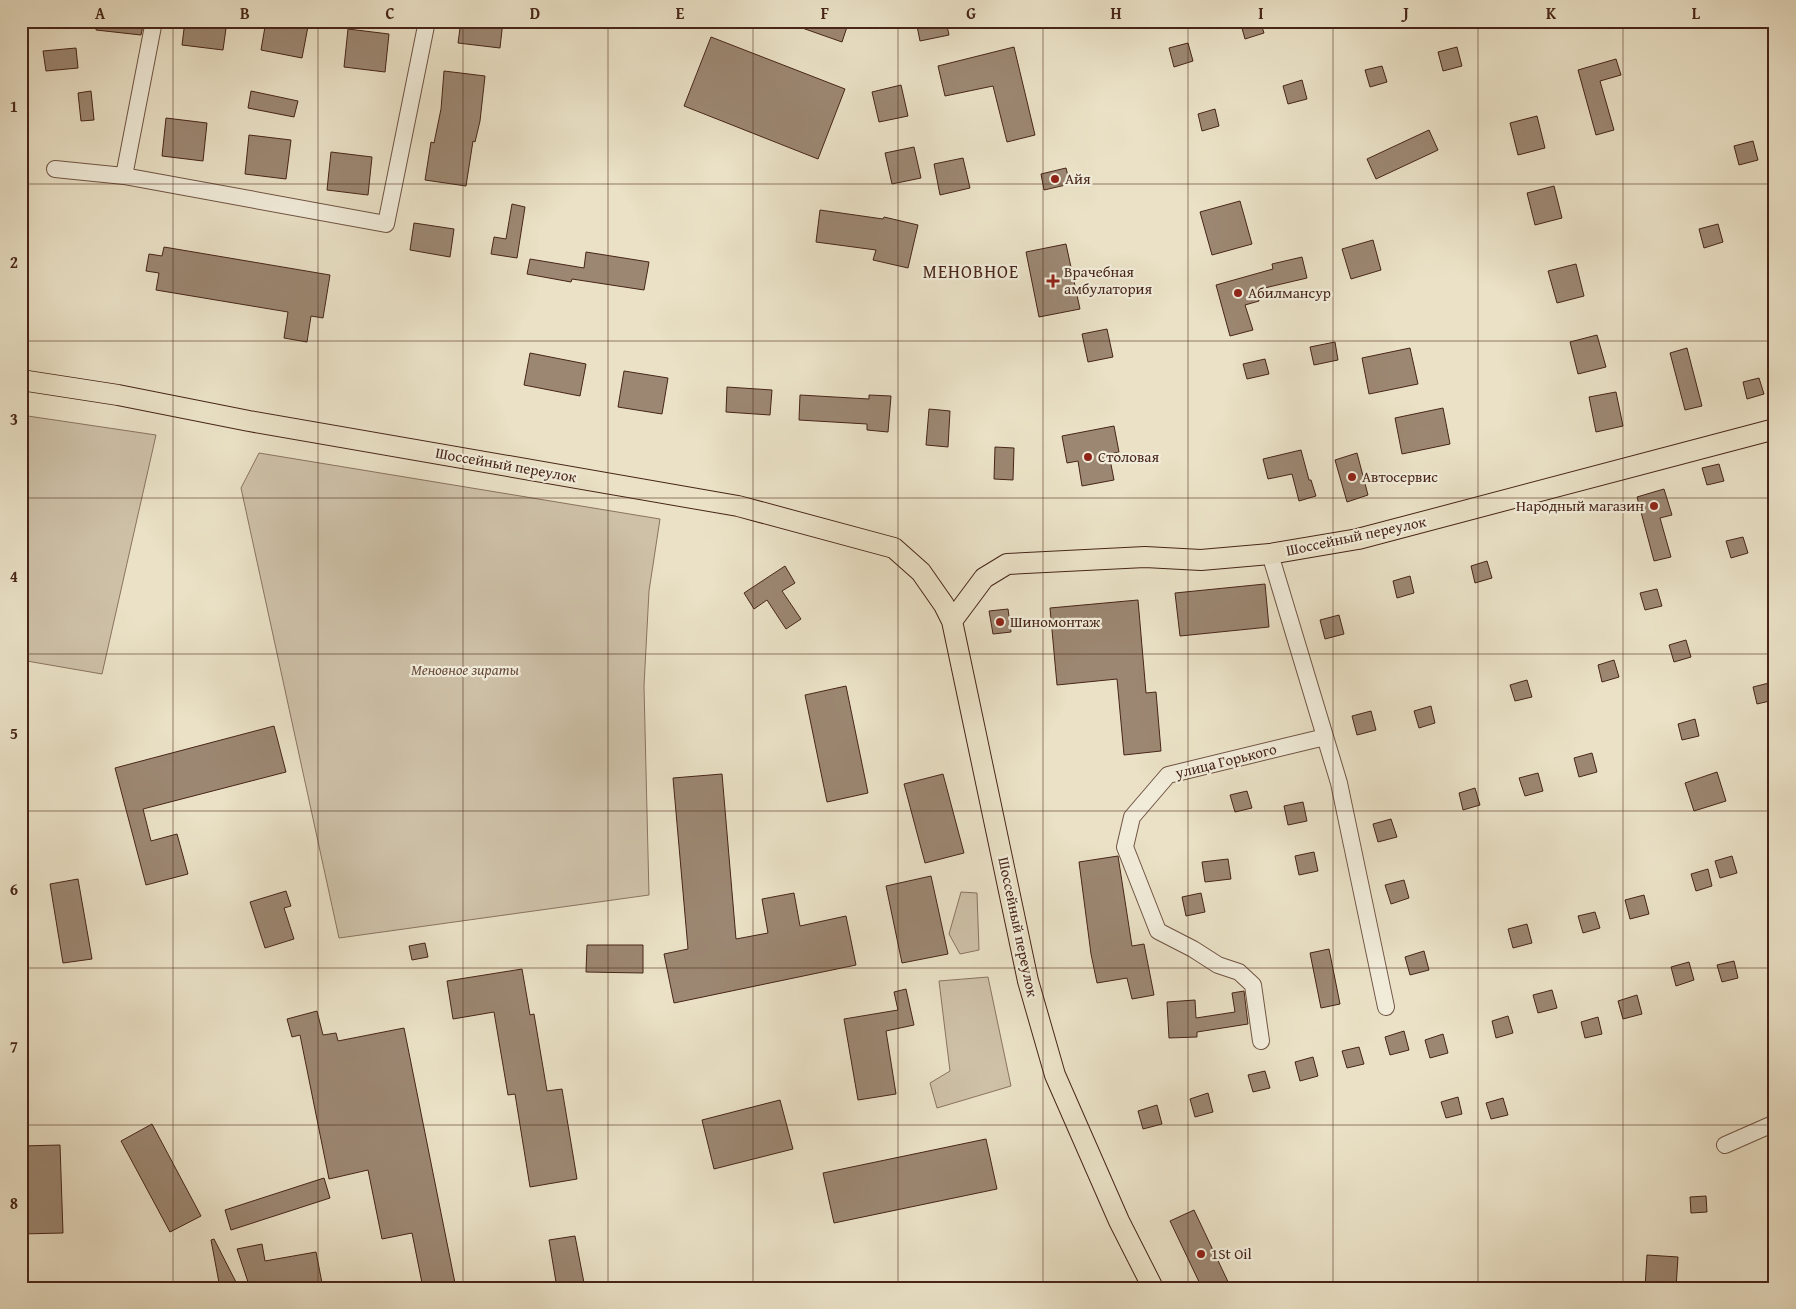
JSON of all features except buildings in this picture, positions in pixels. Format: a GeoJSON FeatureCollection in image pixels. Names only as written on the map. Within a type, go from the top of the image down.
{"type":"FeatureCollection","features":[{"type":"Feature","properties":{"kind":"main road","name":"Шоссейный переулок"},"geometry":{"type":"LineString","coordinates":[[21,380],[118,395],[249,421],[738,506],[894,548],[921,572],[944,605],[952,621],[1028,981],[1055,1075],[1119,1221],[1153,1288]]}},
{"type":"Feature","properties":{"kind":"main road","name":"Шоссейный переулок"},"geometry":{"type":"LineString","coordinates":[[952,621],[984,578],[1007,564],[1145,557],[1201,560],[1270,554],[1358,538],[1775,429]]}},
{"type":"Feature","properties":{"kind":"street"},"geometry":{"type":"LineString","coordinates":[[124,176],[154,21]]}},
{"type":"Feature","properties":{"kind":"street"},"geometry":{"type":"LineString","coordinates":[[55,169],[124,176],[386,224],[428,21]]}},
{"type":"Feature","properties":{"kind":"street"},"geometry":{"type":"LineString","coordinates":[[1270,554],[1339,783],[1386,1007]]}},
{"type":"Feature","properties":{"kind":"street","name":"улица Горького"},"geometry":{"type":"LineString","coordinates":[[1261,1041],[1253,985],[1239,972],[1218,965],[1193,949],[1158,931],[1125,847],[1132,817],[1168,776],[1325,737]]}},
{"type":"Feature","properties":{"kind":"street"},"geometry":{"type":"LineString","coordinates":[[1725,1145],[1775,1123]]}},
{"type":"Feature","properties":{"kind":"green space"},"geometry":{"type":"Polygon","coordinates":[[[21,415],[156,435],[102,674],[21,660],[21,415]]]}},
{"type":"Feature","properties":{"kind":"green space","name":"Меновное зираты"},"geometry":{"type":"Polygon","coordinates":[[[259,453],[660,519],[649,591],[644,686],[649,895],[339,938],[241,488],[259,453]]]}},
{"type":"Feature","properties":{"kind":"green space"},"geometry":{"type":"Polygon","coordinates":[[[961,892],[977,893],[979,950],[960,954],[949,934],[961,892]]]}},
{"type":"Feature","properties":{"kind":"green space"},"geometry":{"type":"Polygon","coordinates":[[[988,977],[1011,1086],[937,1108],[930,1083],[950,1071],[939,981],[988,977]]]}},
{"type":"Feature","properties":{"kind":"place","name":"Айя"},"geometry":{"type":"Point","coordinates":[1055,179]}},
{"type":"Feature","properties":{"kind":"place","name":"Врачебная амбулатория"},"geometry":{"type":"Point","coordinates":[1053,281]}},
{"type":"Feature","properties":{"kind":"place","name":"Абилмансур"},"geometry":{"type":"Point","coordinates":[1238,293]}},
{"type":"Feature","properties":{"kind":"place","name":"Столовая"},"geometry":{"type":"Point","coordinates":[1088,457]}},
{"type":"Feature","properties":{"kind":"place","name":"Автосервис"},"geometry":{"type":"Point","coordinates":[1352,477]}},
{"type":"Feature","properties":{"kind":"place","name":"Народный магазин"},"geometry":{"type":"Point","coordinates":[1654,506]}},
{"type":"Feature","properties":{"kind":"place","name":"Шиномонтаж"},"geometry":{"type":"Point","coordinates":[1000,622]}},
{"type":"Feature","properties":{"kind":"place","name":"1St Oil"},"geometry":{"type":"Point","coordinates":[1201,1254]}},
{"type":"Feature","properties":{"kind":"district","name":"МЕНОВНОЕ"},"geometry":{"type":"Point","coordinates":[971,272]}}]}
